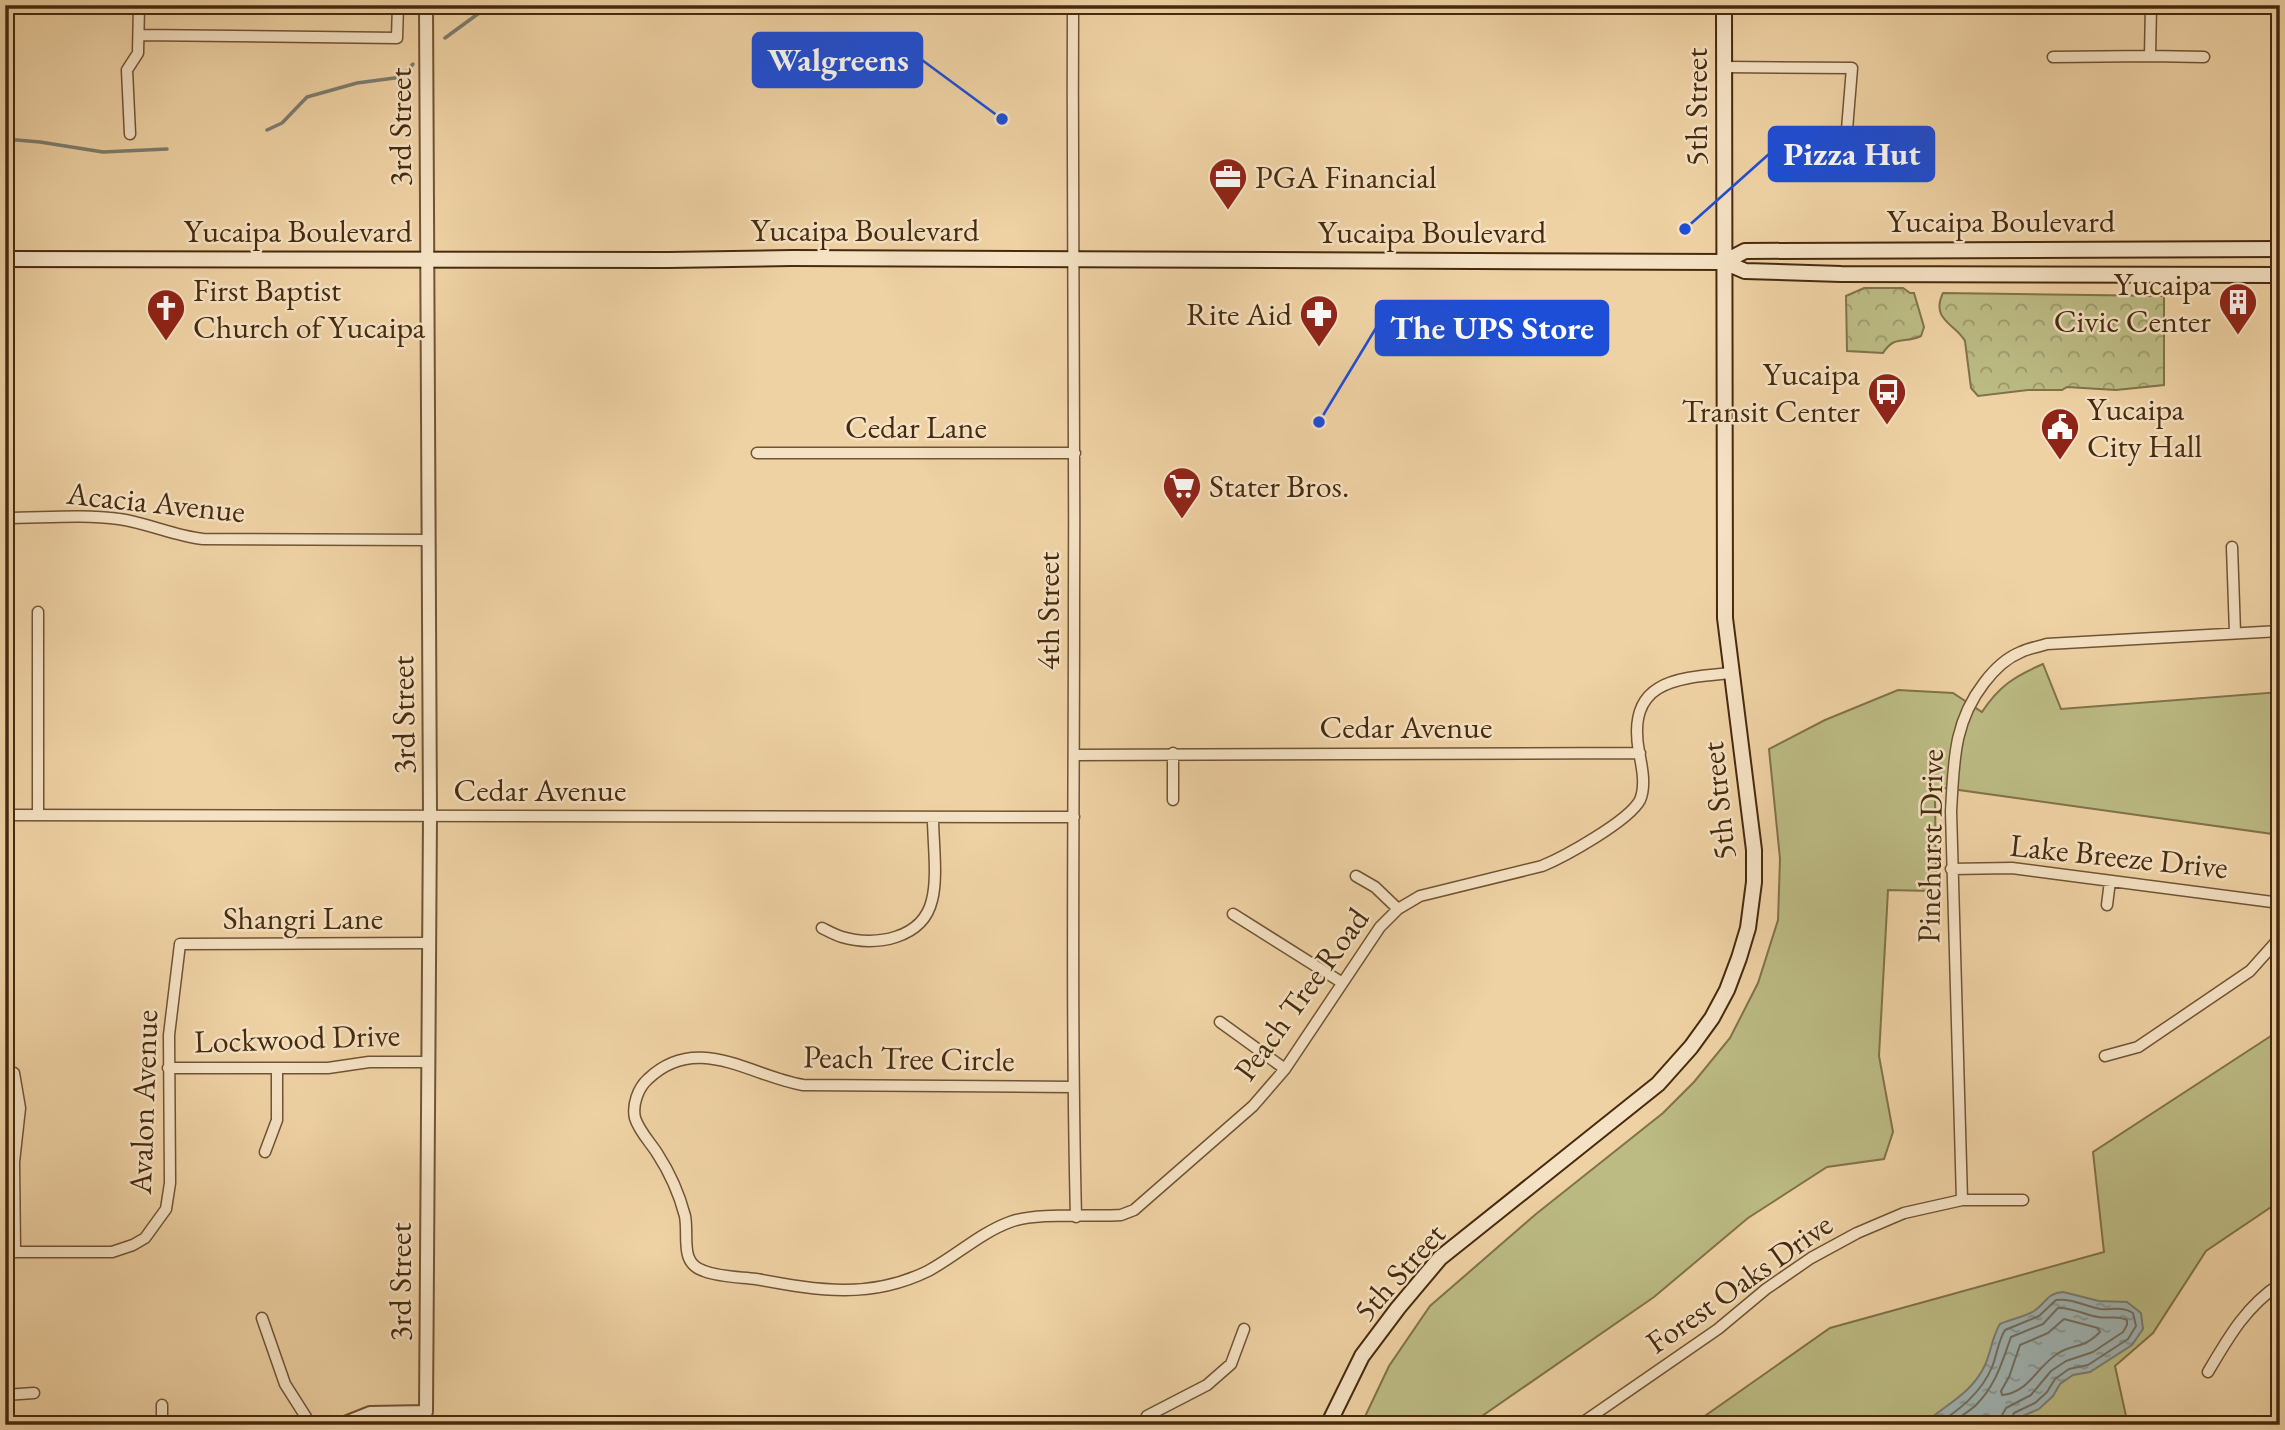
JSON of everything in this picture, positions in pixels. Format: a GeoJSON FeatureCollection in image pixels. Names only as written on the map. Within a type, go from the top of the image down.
{"type":"FeatureCollection","features":[{"type":"Feature","properties":{"kind":"main road","name":"5th Street"},"geometry":{"type":"LineString","coordinates":[[1328,1425],[1362,1356],[1440,1258],[1658,1084],[1691,1047],[1712,1018],[1727,990],[1748,928],[1754,882],[1751,809],[1725,618],[1724,5]]}},
{"type":"Feature","properties":{"kind":"main road","name":"Yucaipa Boulevard"},"geometry":{"type":"LineString","coordinates":[[1724,262],[1745,251],[2280,249]]}},
{"type":"Feature","properties":{"kind":"main road","name":"Yucaipa Boulevard"},"geometry":{"type":"LineString","coordinates":[[5,259],[1724,262],[1745,271],[1841,274],[2280,275]]}},
{"type":"Feature","properties":{"kind":"street"},"geometry":{"type":"LineString","coordinates":[[130,134],[127,70],[138,53],[139,5]]}},
{"type":"Feature","properties":{"kind":"street"},"geometry":{"type":"LineString","coordinates":[[139,35],[397,38],[398,5]]}},
{"type":"Feature","properties":{"kind":"street","name":"3rd Street"},"geometry":{"type":"LineString","coordinates":[[426,5],[430,816],[426,1418]]}},
{"type":"Feature","properties":{"kind":"street","name":"4th Street"},"geometry":{"type":"LineString","coordinates":[[1073,5],[1073,1087],[1076,1217]]}},
{"type":"Feature","properties":{"kind":"street"},"geometry":{"type":"LineString","coordinates":[[2150,56],[2151,5]]}},
{"type":"Feature","properties":{"kind":"street"},"geometry":{"type":"LineString","coordinates":[[2053,57],[2204,57]]}},
{"type":"Feature","properties":{"kind":"street"},"geometry":{"type":"LineString","coordinates":[[1724,67],[1852,68],[1845,154]]}},
{"type":"Feature","properties":{"kind":"street","name":"Cedar Lane"},"geometry":{"type":"LineString","coordinates":[[757,453],[1075,453]]}},
{"type":"Feature","properties":{"kind":"street","name":"Acacia Avenue"},"geometry":{"type":"LineString","coordinates":[[5,518],[123,519],[186,537],[204,539],[428,540]]}},
{"type":"Feature","properties":{"kind":"street"},"geometry":{"type":"LineString","coordinates":[[2232,548],[2235,633]]}},
{"type":"Feature","properties":{"kind":"street"},"geometry":{"type":"LineString","coordinates":[[38,612],[38,815]]}},
{"type":"Feature","properties":{"kind":"street","name":"Pinehurst Drive"},"geometry":{"type":"LineString","coordinates":[[1962,1200],[1951,869],[1953,766],[1961,722],[1973,697],[1994,671],[2019,653],[2046,644],[2280,631]]}},
{"type":"Feature","properties":{"kind":"street","name":"Peach Tree Road"},"geometry":{"type":"LineString","coordinates":[[1076,1217],[1121,1215],[1134,1210],[1253,1106],[1284,1069],[1380,927],[1398,909],[1420,896],[1542,866],[1624,818],[1640,799],[1643,788],[1637,740],[1639,714],[1648,697],[1668,681],[1731,673]]}},
{"type":"Feature","properties":{"kind":"street","name":"Cedar Avenue"},"geometry":{"type":"LineString","coordinates":[[1074,755],[1640,753]]}},
{"type":"Feature","properties":{"kind":"street"},"geometry":{"type":"LineString","coordinates":[[1173,754],[1173,800]]}},
{"type":"Feature","properties":{"kind":"street","name":"Cedar Avenue"},"geometry":{"type":"LineString","coordinates":[[5,815],[1074,817]]}},
{"type":"Feature","properties":{"kind":"street"},"geometry":{"type":"LineString","coordinates":[[822,928],[842,937],[869,940],[898,937],[916,927],[923,920],[932,900],[933,818]]}},
{"type":"Feature","properties":{"kind":"street","name":"Lake Breeze Drive"},"geometry":{"type":"LineString","coordinates":[[1951,869],[2012,868],[2280,903]]}},
{"type":"Feature","properties":{"kind":"street","name":"Peach Tree Road"},"geometry":{"type":"LineString","coordinates":[[1356,876],[1375,887],[1398,909]]}},
{"type":"Feature","properties":{"kind":"street"},"geometry":{"type":"LineString","coordinates":[[2107,905],[2110,881]]}},
{"type":"Feature","properties":{"kind":"street"},"geometry":{"type":"LineString","coordinates":[[1233,914],[1341,982]]}},
{"type":"Feature","properties":{"kind":"street"},"geometry":{"type":"LineString","coordinates":[[2105,1056],[2138,1047],[2250,971],[2275,943],[2280,933]]}},
{"type":"Feature","properties":{"kind":"street","name":"Shangri Lane"},"geometry":{"type":"LineString","coordinates":[[180,944],[428,943]]}},
{"type":"Feature","properties":{"kind":"street","name":"Avalon Avenue"},"geometry":{"type":"LineString","coordinates":[[10,1252],[112,1252],[133,1245],[153,1228],[166,1209],[170,1183],[168,1068],[174,976],[180,944]]}},
{"type":"Feature","properties":{"kind":"street"},"geometry":{"type":"LineString","coordinates":[[1220,1022],[1284,1069]]}},
{"type":"Feature","properties":{"kind":"street","name":"Peach Tree Circle"},"geometry":{"type":"LineString","coordinates":[[1073,1087],[803,1085],[783,1082],[737,1063],[703,1057],[674,1063],[647,1080],[634,1107],[635,1119],[657,1152],[678,1192],[687,1225],[687,1254],[690,1263],[705,1271],[820,1290],[865,1290],[912,1278],[1010,1222],[1032,1217],[1076,1217]]}},
{"type":"Feature","properties":{"kind":"street","name":"Lockwood Drive"},"geometry":{"type":"LineString","coordinates":[[168,1068],[328,1068],[369,1062],[428,1062]]}},
{"type":"Feature","properties":{"kind":"street"},"geometry":{"type":"LineString","coordinates":[[265,1152],[277,1120],[277,1068]]}},
{"type":"Feature","properties":{"kind":"street"},"geometry":{"type":"LineString","coordinates":[[10,1252],[14,1162],[20,1108],[14,1073]]}},
{"type":"Feature","properties":{"kind":"street","name":"Forest Oaks Drive"},"geometry":{"type":"LineString","coordinates":[[1578,1425],[1718,1329],[1766,1289],[1811,1258],[1857,1233],[1903,1213],[1962,1200],[2023,1200]]}},
{"type":"Feature","properties":{"kind":"street"},"geometry":{"type":"LineString","coordinates":[[2208,1372],[2243,1315],[2280,1284]]}},
{"type":"Feature","properties":{"kind":"street"},"geometry":{"type":"LineString","coordinates":[[262,1318],[285,1384],[311,1425]]}},
{"type":"Feature","properties":{"kind":"street"},"geometry":{"type":"LineString","coordinates":[[1143,1425],[1147,1416],[1207,1385],[1231,1364],[1244,1329]]}},
{"type":"Feature","properties":{"kind":"street"},"geometry":{"type":"LineString","coordinates":[[5,1395],[34,1393]]}},
{"type":"Feature","properties":{"kind":"street"},"geometry":{"type":"LineString","coordinates":[[162,1405],[162,1425]]}},
{"type":"Feature","properties":{"kind":"street"},"geometry":{"type":"LineString","coordinates":[[340,1425],[370,1413],[426,1418]]}},
{"type":"Feature","properties":{"kind":"green space"},"geometry":{"type":"Polygon","coordinates":[[[1864,288],[1903,288],[1914,293],[1924,327],[1921,336],[1896,341],[1883,353],[1847,351],[1846,296],[1864,288]]]}},
{"type":"Feature","properties":{"kind":"green space"},"geometry":{"type":"Polygon","coordinates":[[[1943,293],[2164,296],[2164,385],[2116,390],[2067,387],[2062,390],[2028,390],[1978,396],[1971,388],[1965,341],[1942,316],[1940,302],[1943,293]]]}},
{"type":"Feature","properties":{"kind":"green space"},"geometry":{"type":"Polygon","coordinates":[[[2043,664],[2061,709],[2280,692],[2280,835],[1937,787],[1936,873],[1931,873],[1930,891],[1888,890],[1879,1056],[1893,1132],[1884,1159],[1827,1167],[1748,1218],[1654,1297],[1469,1425],[1361,1425],[1389,1366],[1430,1306],[1536,1214],[1663,1113],[1694,1082],[1730,1038],[1758,983],[1778,920],[1780,859],[1769,749],[1825,720],[1898,690],[1953,693],[1982,712],[2008,683],[2043,664]]]}},
{"type":"Feature","properties":{"kind":"green space"},"geometry":{"type":"Polygon","coordinates":[[[2280,1030],[2280,1201],[2206,1251],[2153,1333],[2115,1366],[2128,1425],[1692,1425],[1830,1328],[2104,1252],[2093,1152],[2280,1030]]]}},
{"type":"Feature","properties":{"kind":"water"},"geometry":{"type":"Polygon","coordinates":[[[2063,1292],[2099,1301],[2127,1302],[2141,1313],[2143,1329],[2132,1345],[2090,1372],[2073,1375],[2060,1384],[2053,1396],[2039,1409],[2018,1418],[2014,1425],[1923,1425],[1973,1384],[1987,1360],[2000,1324],[2030,1313],[2050,1296],[2063,1292]]]}},
{"type":"Feature","properties":{"kind":"waterway"},"geometry":{"type":"LineString","coordinates":[[445,38],[490,5]]}},
{"type":"Feature","properties":{"kind":"waterway"},"geometry":{"type":"LineString","coordinates":[[267,130],[282,123],[307,97],[357,83],[402,77],[413,64]]}},
{"type":"Feature","properties":{"kind":"waterway"},"geometry":{"type":"LineString","coordinates":[[5,139],[103,152],[167,149]]}},
{"type":"Feature","properties":{"kind":"waterway"},"geometry":{"type":"LineString","coordinates":[[2274,1425],[2280,1423]]}},
{"type":"Feature","properties":{"kind":"place","name":"Walgreens"},"geometry":{"type":"Point","coordinates":[1002,119]}},
{"type":"Feature","properties":{"kind":"place","name":"PGA Financial"},"geometry":{"type":"Point","coordinates":[1228,211]}},
{"type":"Feature","properties":{"kind":"place","name":"Pizza Hut"},"geometry":{"type":"Point","coordinates":[1685,229]}},
{"type":"Feature","properties":{"kind":"place","name":"Yucaipa Civic Center"},"geometry":{"type":"Point","coordinates":[2238,336]}},
{"type":"Feature","properties":{"kind":"place","name":"First Baptist Church of Yucaipa"},"geometry":{"type":"Point","coordinates":[166,342]}},
{"type":"Feature","properties":{"kind":"place","name":"Rite Aid"},"geometry":{"type":"Point","coordinates":[1319,348]}},
{"type":"Feature","properties":{"kind":"place","name":"The UPS Store"},"geometry":{"type":"Point","coordinates":[1319,422]}},
{"type":"Feature","properties":{"kind":"place","name":"Yucaipa Transit Center"},"geometry":{"type":"Point","coordinates":[1887,426]}},
{"type":"Feature","properties":{"kind":"place","name":"Yucaipa City Hall"},"geometry":{"type":"Point","coordinates":[2060,461]}},
{"type":"Feature","properties":{"kind":"place","name":"Stater Bros."},"geometry":{"type":"Point","coordinates":[1182,520]}}]}
